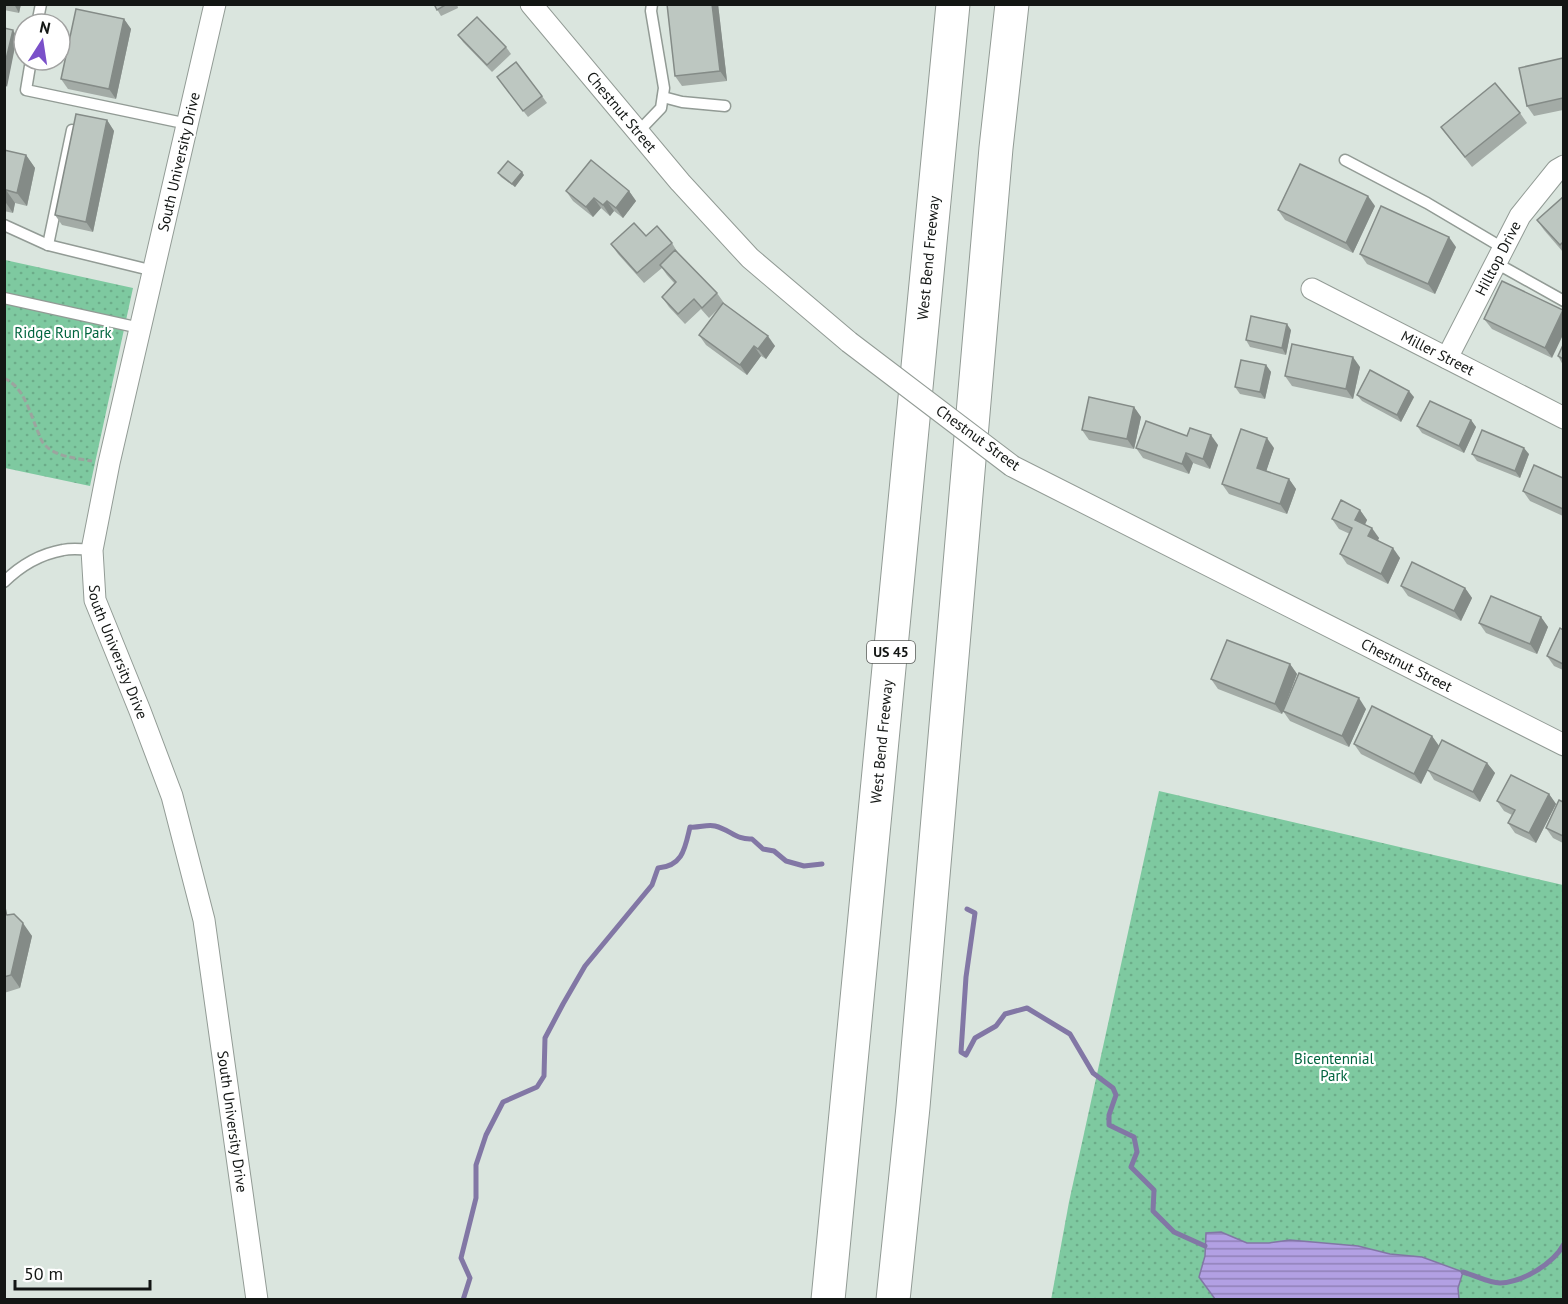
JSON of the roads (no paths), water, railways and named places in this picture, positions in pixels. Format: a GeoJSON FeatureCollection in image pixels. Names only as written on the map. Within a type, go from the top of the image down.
{"type":"FeatureCollection","features":[{"type":"Feature","properties":{"kind":"highway","name":"West Bend Freeway"},"geometry":{"type":"LineString","coordinates":[[828,1299],[953,4]]}},
{"type":"Feature","properties":{"kind":"highway"},"geometry":{"type":"LineString","coordinates":[[893,1299],[913,1107],[996,148],[1012,4]]}},
{"type":"Feature","properties":{"kind":"street","name":"South University Drive"},"geometry":{"type":"LineString","coordinates":[[215,4],[109,463],[92,549],[95,600],[172,796],[204,920],[257,1299]]}},
{"type":"Feature","properties":{"kind":"street","name":"Chestnut Street"},"geometry":{"type":"LineString","coordinates":[[531,4],[680,182],[750,258],[849,342],[1012,466],[1563,745]]}},
{"type":"Feature","properties":{"kind":"street","name":"Hilltop Drive"},"geometry":{"type":"LineString","coordinates":[[1446,358],[1520,216],[1557,170],[1563,166]]}},
{"type":"Feature","properties":{"kind":"street","name":"Miller Street"},"geometry":{"type":"LineString","coordinates":[[1312,289],[1563,418]]}},
{"type":"Feature","properties":{"kind":"lane"},"geometry":{"type":"LineString","coordinates":[[638,132],[662,108],[664,88],[651,11],[652,4]]}},
{"type":"Feature","properties":{"kind":"lane"},"geometry":{"type":"LineString","coordinates":[[29,72],[26,90],[188,124]]}},
{"type":"Feature","properties":{"kind":"lane"},"geometry":{"type":"LineString","coordinates":[[663,97],[682,102],[725,106]]}},
{"type":"Feature","properties":{"kind":"lane"},"geometry":{"type":"LineString","coordinates":[[48,245],[72,130]]}},
{"type":"Feature","properties":{"kind":"lane"},"geometry":{"type":"LineString","coordinates":[[1345,160],[1427,203],[1563,301]]}},
{"type":"Feature","properties":{"kind":"lane"},"geometry":{"type":"LineString","coordinates":[[4,225],[48,245],[154,271]]}},
{"type":"Feature","properties":{"kind":"lane"},"geometry":{"type":"LineString","coordinates":[[4,298],[140,328]]}},
{"type":"Feature","properties":{"kind":"lane"},"geometry":{"type":"LineString","coordinates":[[4,582],[15,571],[40,557],[63,550],[92,549]]}},
{"type":"Feature","properties":{"kind":"waterway"},"geometry":{"type":"LineString","coordinates":[[463,1300],[470,1278],[461,1258],[476,1198],[476,1165],[486,1135],[503,1102],[537,1087],[544,1076],[545,1038],[585,966],[652,885],[658,868],[673,864],[682,855],[690,827],[715,826],[742,838],[752,839],[763,849],[774,851],[786,861],[804,866],[822,864]]}},
{"type":"Feature","properties":{"kind":"waterway"},"geometry":{"type":"LineString","coordinates":[[967,909],[975,913],[966,977],[961,1052],[966,1055],[975,1038],[996,1026],[1005,1014],[1027,1008],[1070,1034],[1093,1073],[1113,1088],[1116,1095],[1109,1115],[1109,1125],[1134,1137],[1137,1152],[1131,1167],[1154,1190],[1153,1211],[1174,1232],[1205,1246]]}},
{"type":"Feature","properties":{"kind":"waterway"},"geometry":{"type":"LineString","coordinates":[[1463,1272],[1496,1283],[1509,1282],[1545,1265],[1564,1244]]}},
{"type":"Feature","properties":{"kind":"park label","name":"Ridge Run Park"},"geometry":{"type":"Point","coordinates":[63,333]}},
{"type":"Feature","properties":{"kind":"park label","name":"Bicentennial Park"},"geometry":{"type":"Point","coordinates":[1334,1068]}}]}
